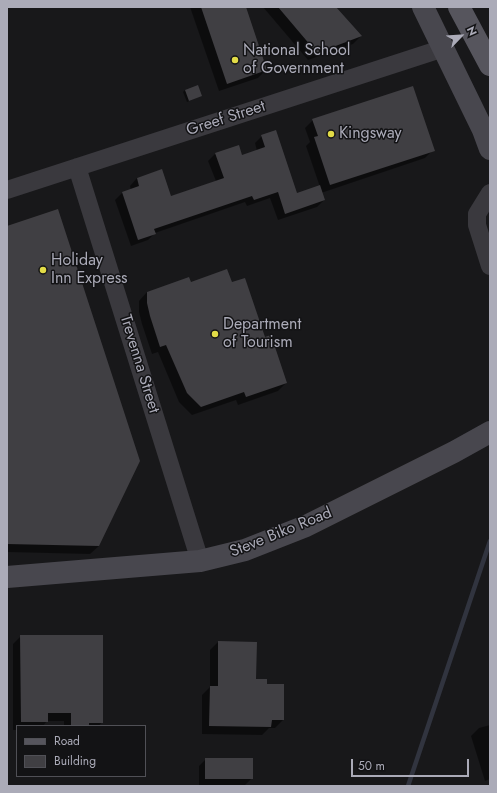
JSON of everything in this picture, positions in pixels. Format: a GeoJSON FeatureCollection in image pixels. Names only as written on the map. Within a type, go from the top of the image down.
{"type":"FeatureCollection","features":[{"type":"Feature","properties":{"kind":"main road"},"geometry":{"type":"LineString","coordinates":[[424,7],[490,149]]}},
{"type":"Feature","properties":{"kind":"main road"},"geometry":{"type":"LineString","coordinates":[[459,7],[490,65]]}},
{"type":"Feature","properties":{"kind":"main road","name":"Steve Biko Road"},"geometry":{"type":"LineString","coordinates":[[7,577],[200,561],[245,550],[306,526],[454,452],[490,432]]}},
{"type":"Feature","properties":{"kind":"street","name":"Greef Street"},"geometry":{"type":"LineString","coordinates":[[7,190],[444,48]]}},
{"type":"Feature","properties":{"kind":"street","name":"Trevenna Street"},"geometry":{"type":"LineString","coordinates":[[77,167],[200,561]]}},
{"type":"Feature","properties":{"kind":"street"},"geometry":{"type":"LineString","coordinates":[[490,193],[477,214],[477,225],[490,266]]}},
{"type":"Feature","properties":{"kind":"building"},"geometry":{"type":"Polygon","coordinates":[[[201,7],[246,7],[267,70],[227,84],[201,7]]]}},
{"type":"Feature","properties":{"kind":"building"},"geometry":{"type":"Polygon","coordinates":[[[278,7],[336,7],[362,36],[317,53],[278,7]]]}},
{"type":"Feature","properties":{"kind":"building"},"geometry":{"type":"Polygon","coordinates":[[[198,85],[202,96],[189,101],[185,90],[198,85]]]}},
{"type":"Feature","properties":{"kind":"building","name":"Kingsway"},"geometry":{"type":"Polygon","coordinates":[[[413,86],[435,151],[330,185],[314,137],[318,136],[312,119],[413,86]]]}},
{"type":"Feature","properties":{"kind":"building"},"geometry":{"type":"Polygon","coordinates":[[[276,130],[297,193],[320,185],[325,200],[285,214],[278,192],[254,200],[252,196],[154,229],[156,234],[138,240],[122,192],[139,186],[137,178],[162,169],[171,196],[224,178],[215,153],[239,145],[242,155],[265,147],[261,135],[276,130]]]}},
{"type":"Feature","properties":{"kind":"building"},"geometry":{"type":"Polygon","coordinates":[[[58,209],[140,461],[99,546],[7,544],[7,226],[58,209]]]}},
{"type":"Feature","properties":{"kind":"building"},"geometry":{"type":"Polygon","coordinates":[[[227,269],[232,282],[245,278],[265,337],[271,335],[287,383],[246,397],[244,392],[201,407],[187,393],[166,345],[160,347],[150,316],[147,303],[147,292],[189,277],[191,282],[227,269]]]}},
{"type":"Feature","properties":{"kind":"building"},"geometry":{"type":"Polygon","coordinates":[[[20,635],[103,635],[103,723],[71,725],[71,713],[48,713],[48,722],[21,722],[20,635]]]}},
{"type":"Feature","properties":{"kind":"building"},"geometry":{"type":"Polygon","coordinates":[[[218,641],[257,642],[256,679],[267,679],[267,684],[284,684],[284,720],[272,720],[271,727],[209,726],[210,686],[218,686],[218,641]]]}},
{"type":"Feature","properties":{"kind":"building"},"geometry":{"type":"Polygon","coordinates":[[[205,758],[253,758],[253,779],[205,779],[205,758]]]}},
{"type":"Feature","properties":{"kind":"waterway"},"geometry":{"type":"LineString","coordinates":[[408,786],[490,541]]}},
{"type":"Feature","properties":{"kind":"place","name":"National School of Government"},"geometry":{"type":"Point","coordinates":[235,60]}},
{"type":"Feature","properties":{"kind":"place","name":"Kingsway"},"geometry":{"type":"Point","coordinates":[331,134]}},
{"type":"Feature","properties":{"kind":"place","name":"Holiday Inn Express"},"geometry":{"type":"Point","coordinates":[43,270]}},
{"type":"Feature","properties":{"kind":"place","name":"Department of Tourism"},"geometry":{"type":"Point","coordinates":[215,334]}}]}
